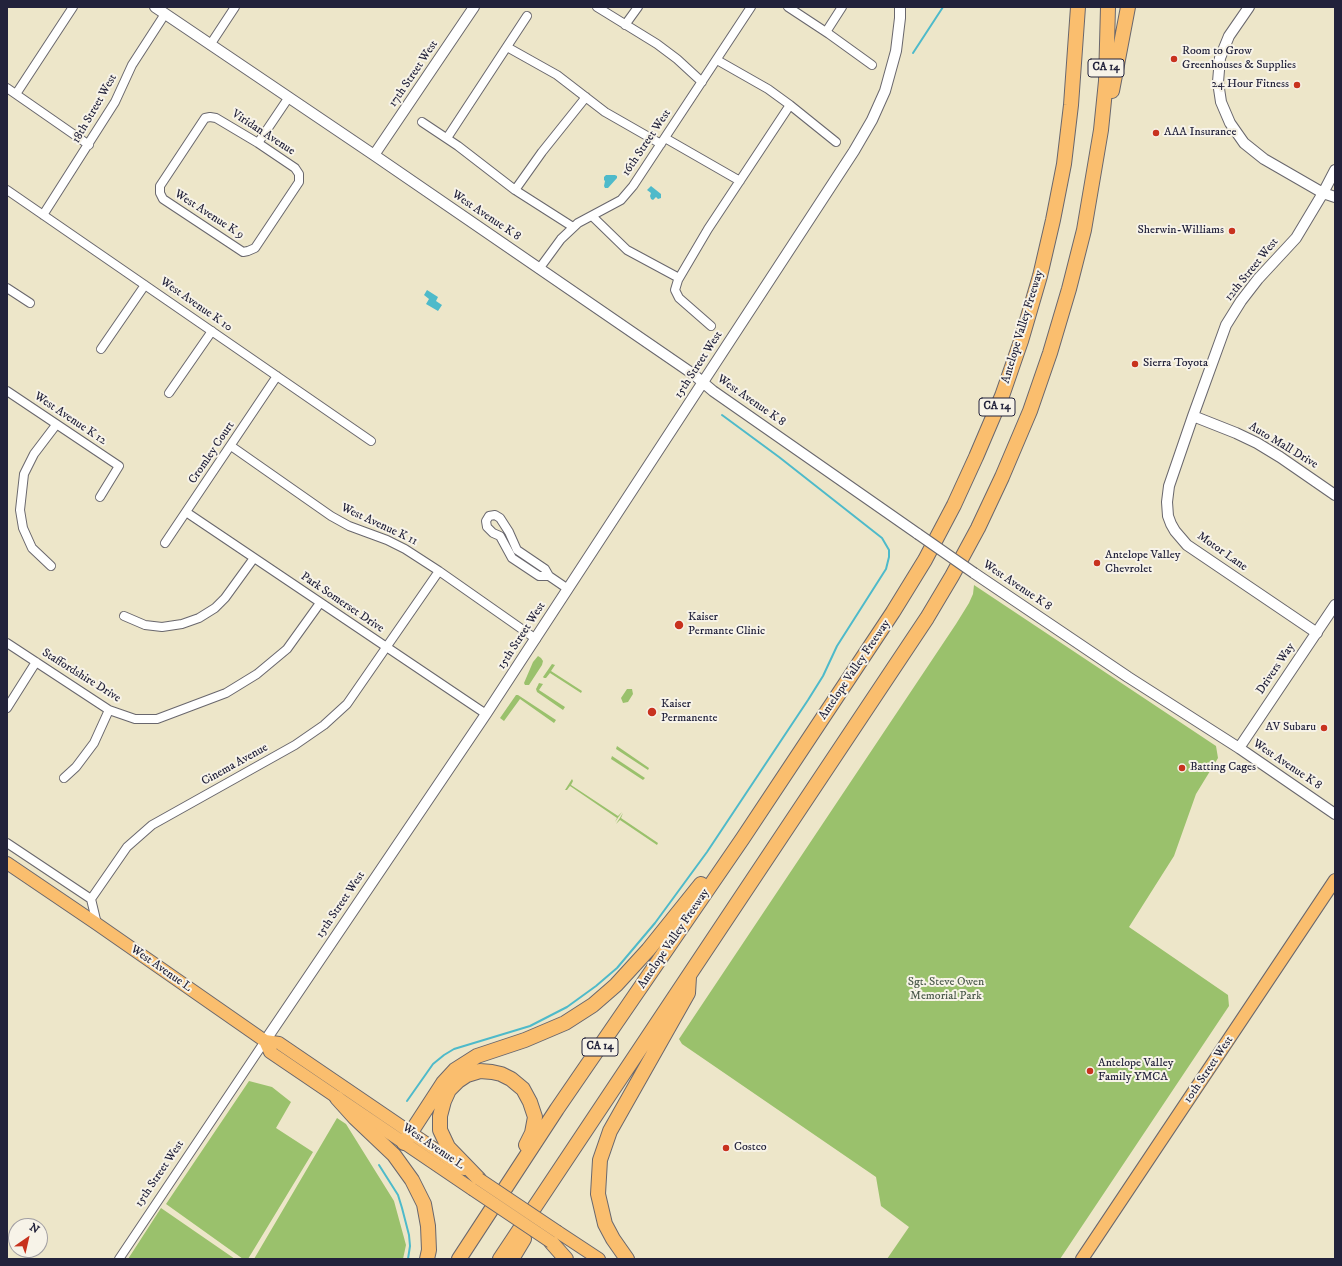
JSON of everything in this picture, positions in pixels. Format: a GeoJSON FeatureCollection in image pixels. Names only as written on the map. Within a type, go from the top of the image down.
{"type":"FeatureCollection","features":[{"type":"Feature","properties":{"kind":"highway","name":"Antelope Valley Freeway"},"geometry":{"type":"LineString","coordinates":[[461,1256],[558,1109],[743,838],[893,612],[925,560],[954,504],[1002,396],[1034,298],[1053,220],[1064,164],[1071,105],[1078,7]]}},
{"type":"Feature","properties":{"kind":"highway","name":"CA 14"},"geometry":{"type":"LineString","coordinates":[[500,1259],[927,618],[978,528],[1030,411],[1050,353],[1069,290],[1084,230],[1101,130],[1106,81],[1108,7]]}},
{"type":"Feature","properties":{"kind":"highway"},"geometry":{"type":"LineString","coordinates":[[1101,130],[1108,113],[1128,7]]}},
{"type":"Feature","properties":{"kind":"highway"},"geometry":{"type":"LineString","coordinates":[[407,1137],[443,1084],[455,1070],[477,1056],[525,1040],[565,1023],[593,1005],[616,985],[648,950],[722,858],[743,838]]}},
{"type":"Feature","properties":{"kind":"highway"},"geometry":{"type":"LineString","coordinates":[[627,1259],[613,1239],[605,1224],[598,1194],[600,1160],[610,1131],[688,993],[688,976]]}},
{"type":"Feature","properties":{"kind":"highway"},"geometry":{"type":"LineString","coordinates":[[461,1256],[475,1226],[520,1155],[532,1133],[535,1117],[524,1089],[511,1079],[501,1074],[480,1071],[467,1075],[458,1081],[450,1090],[444,1101],[440,1123],[440,1130],[448,1147],[475,1184]]}},
{"type":"Feature","properties":{"kind":"highway"},"geometry":{"type":"LineString","coordinates":[[337,1098],[355,1118],[394,1155],[412,1180],[424,1204],[428,1226],[429,1250],[427,1259]]}},
{"type":"Feature","properties":{"kind":"highway"},"geometry":{"type":"LineString","coordinates":[[512,1259],[549,1199],[564,1162]]}},
{"type":"Feature","properties":{"kind":"highway"},"geometry":{"type":"LineString","coordinates":[[554,1237],[566,1259]]}},
{"type":"Feature","properties":{"kind":"main road","name":"West Avenue L"},"geometry":{"type":"LineString","coordinates":[[7,864],[97,924],[265,1041],[279,1043],[407,1137],[554,1237],[599,1259]]}},
{"type":"Feature","properties":{"kind":"main road","name":"10th Street West"},"geometry":{"type":"LineString","coordinates":[[1082,1259],[1335,880]]}},
{"type":"Feature","properties":{"kind":"main road","name":"West Avenue L"},"geometry":{"type":"LineString","coordinates":[[265,1041],[270,1052],[337,1098],[407,1137]]}},
{"type":"Feature","properties":{"kind":"main road","name":"West Avenue L"},"geometry":{"type":"LineString","coordinates":[[554,1237],[576,1259]]}},
{"type":"Feature","properties":{"kind":"street"},"geometry":{"type":"LineString","coordinates":[[16,94],[73,7]]}},
{"type":"Feature","properties":{"kind":"street","name":"West Avenue K 8"},"geometry":{"type":"LineString","coordinates":[[155,7],[693,374],[712,391],[974,573],[1128,677],[1239,748],[1335,814]]}},
{"type":"Feature","properties":{"kind":"street"},"geometry":{"type":"LineString","coordinates":[[210,45],[235,7]]}},
{"type":"Feature","properties":{"kind":"street","name":"17th Street West"},"geometry":{"type":"LineString","coordinates":[[374,155],[474,7]]}},
{"type":"Feature","properties":{"kind":"street"},"geometry":{"type":"LineString","coordinates":[[597,7],[657,44],[677,59],[702,82]]}},
{"type":"Feature","properties":{"kind":"street"},"geometry":{"type":"LineString","coordinates":[[625,25],[638,7]]}},
{"type":"Feature","properties":{"kind":"street"},"geometry":{"type":"LineString","coordinates":[[788,7],[872,65]]}},
{"type":"Feature","properties":{"kind":"street"},"geometry":{"type":"LineString","coordinates":[[826,32],[842,7]]}},
{"type":"Feature","properties":{"kind":"street","name":"15th Street West"},"geometry":{"type":"LineString","coordinates":[[119,1259],[536,639],[854,151],[872,120],[885,91],[896,51],[900,7]]}},
{"type":"Feature","properties":{"kind":"street"},"geometry":{"type":"LineString","coordinates":[[1249,7],[1229,36],[1220,58],[1218,82],[1221,102],[1230,123],[1244,143],[1264,159],[1323,194],[1335,197]]}},
{"type":"Feature","properties":{"kind":"street","name":"16th Street West"},"geometry":{"type":"LineString","coordinates":[[539,269],[561,239],[573,227],[621,200],[633,186],[717,60],[747,8]]}},
{"type":"Feature","properties":{"kind":"street","name":"18th Street West"},"geometry":{"type":"LineString","coordinates":[[43,215],[89,145],[115,102],[132,65],[165,14]]}},
{"type":"Feature","properties":{"kind":"street"},"geometry":{"type":"LineString","coordinates":[[446,138],[527,16]]}},
{"type":"Feature","properties":{"kind":"street"},"geometry":{"type":"LineString","coordinates":[[507,47],[557,74],[605,112],[740,181]]}},
{"type":"Feature","properties":{"kind":"street"},"geometry":{"type":"LineString","coordinates":[[717,60],[768,89],[836,142]]}},
{"type":"Feature","properties":{"kind":"street"},"geometry":{"type":"LineString","coordinates":[[7,88],[89,145]]}},
{"type":"Feature","properties":{"kind":"street"},"geometry":{"type":"LineString","coordinates":[[258,143],[289,97]]}},
{"type":"Feature","properties":{"kind":"street"},"geometry":{"type":"LineString","coordinates":[[515,190],[542,152],[586,97]]}},
{"type":"Feature","properties":{"kind":"street"},"geometry":{"type":"LineString","coordinates":[[711,326],[679,298],[675,290],[679,278],[708,229],[790,105]]}},
{"type":"Feature","properties":{"kind":"street","name":"Viridan Avenue"},"geometry":{"type":"LineString","coordinates":[[160,193],[160,186],[205,118],[216,118],[258,143],[295,168],[299,174],[299,182],[255,248],[248,251]]}},
{"type":"Feature","properties":{"kind":"street"},"geometry":{"type":"LineString","coordinates":[[422,122],[477,160],[515,190],[573,227]]}},
{"type":"Feature","properties":{"kind":"street","name":"12th Street West"},"geometry":{"type":"LineString","coordinates":[[1193,416],[1226,326],[1241,301],[1296,238],[1323,194],[1335,170]]}},
{"type":"Feature","properties":{"kind":"street","name":"West Avenue K 10"},"geometry":{"type":"LineString","coordinates":[[7,190],[371,441]]}},
{"type":"Feature","properties":{"kind":"street","name":"West Avenue K 9"},"geometry":{"type":"LineString","coordinates":[[160,193],[163,199],[243,252],[248,251]]}},
{"type":"Feature","properties":{"kind":"street"},"geometry":{"type":"LineString","coordinates":[[592,216],[627,250],[679,278]]}},
{"type":"Feature","properties":{"kind":"street"},"geometry":{"type":"LineString","coordinates":[[101,348],[145,285]]}},
{"type":"Feature","properties":{"kind":"street"},"geometry":{"type":"LineString","coordinates":[[7,288],[30,303]]}},
{"type":"Feature","properties":{"kind":"street"},"geometry":{"type":"LineString","coordinates":[[170,393],[212,331]]}},
{"type":"Feature","properties":{"kind":"street","name":"Cromley Court"},"geometry":{"type":"LineString","coordinates":[[165,543],[277,376]]}},
{"type":"Feature","properties":{"kind":"street","name":"West Avenue K 12"},"geometry":{"type":"LineString","coordinates":[[7,391],[119,466],[100,497]]}},
{"type":"Feature","properties":{"kind":"street","name":"Auto Mall Drive"},"geometry":{"type":"LineString","coordinates":[[1193,416],[1257,443],[1280,456],[1335,495]]}},
{"type":"Feature","properties":{"kind":"street","name":"Motor Lane"},"geometry":{"type":"LineString","coordinates":[[1193,416],[1167,494],[1168,516],[1175,531],[1187,544],[1317,632]]}},
{"type":"Feature","properties":{"kind":"street"},"geometry":{"type":"LineString","coordinates":[[51,566],[32,548],[22,528],[20,510],[24,474],[34,454],[56,425]]}},
{"type":"Feature","properties":{"kind":"street","name":"West Avenue K 11"},"geometry":{"type":"LineString","coordinates":[[231,446],[331,516],[349,526],[387,540],[405,549],[536,639]]}},
{"type":"Feature","properties":{"kind":"street","name":"Park Somerset Drive"},"geometry":{"type":"LineString","coordinates":[[186,512],[486,714]]}},
{"type":"Feature","properties":{"kind":"street"},"geometry":{"type":"LineString","coordinates":[[549,576],[539,576],[512,558],[500,536],[492,533],[488,527],[488,519],[495,515],[500,518],[518,550],[544,569],[549,576],[568,589]]}},
{"type":"Feature","properties":{"kind":"street"},"geometry":{"type":"LineString","coordinates":[[500,536],[508,530]]}},
{"type":"Feature","properties":{"kind":"street"},"geometry":{"type":"LineString","coordinates":[[124,616],[145,625],[162,627],[182,624],[199,618],[215,608],[225,598],[254,558]]}},
{"type":"Feature","properties":{"kind":"street","name":"Cinema Avenue"},"geometry":{"type":"LineString","coordinates":[[91,899],[127,847],[152,826],[295,745],[324,725],[347,704],[387,648],[438,571]]}},
{"type":"Feature","properties":{"kind":"street","name":"Staffordshire Drive"},"geometry":{"type":"LineString","coordinates":[[7,643],[109,710],[135,719],[156,719],[226,693],[257,674],[287,649],[320,603]]}},
{"type":"Feature","properties":{"kind":"street","name":"Drivers Way"},"geometry":{"type":"LineString","coordinates":[[1239,748],[1335,605]]}},
{"type":"Feature","properties":{"kind":"street"},"geometry":{"type":"LineString","coordinates":[[7,708],[36,662]]}},
{"type":"Feature","properties":{"kind":"street"},"geometry":{"type":"LineString","coordinates":[[64,778],[76,767],[94,743],[109,710]]}},
{"type":"Feature","properties":{"kind":"street"},"geometry":{"type":"LineString","coordinates":[[7,843],[91,899],[97,924]]}},
{"type":"Feature","properties":{"kind":"green space","name":"Sgt. Steve Owen Memorial Park"},"geometry":{"type":"Polygon","coordinates":[[[974,585],[1216,746],[1218,758],[1196,794],[1174,856],[1129,927],[1228,995],[1229,1006],[1060,1259],[887,1259],[909,1227],[881,1206],[876,1177],[682,1044],[679,1039],[956,624],[969,603],[973,594],[974,585]]]}},
{"type":"Feature","properties":{"kind":"green space"},"geometry":{"type":"Polygon","coordinates":[[[538,656],[543,661],[542,665],[529,685],[525,685],[524,683],[533,662],[538,656]]]}},
{"type":"Feature","properties":{"kind":"green space"},"geometry":{"type":"Polygon","coordinates":[[[552,664],[555,665],[551,671],[582,691],[581,693],[550,673],[546,678],[543,677],[552,664]]]}},
{"type":"Feature","properties":{"kind":"green space"},"geometry":{"type":"Polygon","coordinates":[[[539,683],[543,684],[539,690],[565,707],[563,710],[537,692],[536,689],[539,683]]]}},
{"type":"Feature","properties":{"kind":"green space"},"geometry":{"type":"Polygon","coordinates":[[[627,689],[632,689],[633,694],[628,702],[623,703],[621,698],[627,689]]]}},
{"type":"Feature","properties":{"kind":"green space"},"geometry":{"type":"Polygon","coordinates":[[[516,695],[556,720],[554,723],[520,699],[504,721],[500,718],[516,695]]]}},
{"type":"Feature","properties":{"kind":"green space"},"geometry":{"type":"Polygon","coordinates":[[[617,746],[649,768],[648,770],[616,749],[617,746]]]}},
{"type":"Feature","properties":{"kind":"green space"},"geometry":{"type":"Polygon","coordinates":[[[612,756],[645,778],[643,780],[611,759],[612,756]]]}},
{"type":"Feature","properties":{"kind":"green space"},"geometry":{"type":"Polygon","coordinates":[[[572,779],[573,781],[571,785],[618,816],[622,812],[615,822],[617,818],[570,786],[567,790],[565,790],[572,779]]]}},
{"type":"Feature","properties":{"kind":"green space"},"geometry":{"type":"Polygon","coordinates":[[[623,813],[621,818],[658,843],[657,845],[620,820],[616,824],[623,813]]]}},
{"type":"Feature","properties":{"kind":"green space"},"geometry":{"type":"Polygon","coordinates":[[[249,1081],[272,1087],[291,1102],[276,1128],[313,1152],[248,1259],[243,1259],[166,1204],[249,1081]]]}},
{"type":"Feature","properties":{"kind":"green space"},"geometry":{"type":"Polygon","coordinates":[[[337,1118],[346,1124],[394,1201],[406,1245],[403,1259],[254,1259],[337,1118]]]}},
{"type":"Feature","properties":{"kind":"green space"},"geometry":{"type":"Polygon","coordinates":[[[161,1208],[235,1259],[128,1259],[161,1208]]]}},
{"type":"Feature","properties":{"kind":"water"},"geometry":{"type":"Polygon","coordinates":[[[606,175],[617,176],[608,188],[605,188],[604,186],[604,177],[606,175]]]}},
{"type":"Feature","properties":{"kind":"water"},"geometry":{"type":"Polygon","coordinates":[[[651,186],[661,194],[661,198],[658,199],[656,197],[653,200],[651,199],[651,193],[647,190],[651,186]]]}},
{"type":"Feature","properties":{"kind":"water"},"geometry":{"type":"Polygon","coordinates":[[[427,290],[438,297],[436,301],[442,305],[438,311],[426,304],[429,299],[424,295],[427,290]]]}},
{"type":"Feature","properties":{"kind":"waterway"},"geometry":{"type":"LineString","coordinates":[[913,53],[943,7]]}},
{"type":"Feature","properties":{"kind":"waterway"},"geometry":{"type":"LineString","coordinates":[[407,1101],[433,1064],[444,1055],[454,1049],[530,1026],[567,1007],[596,986],[617,968],[655,923],[707,852],[808,700],[823,676],[837,646],[886,569],[889,550],[882,538],[779,457],[722,415]]}},
{"type":"Feature","properties":{"kind":"waterway"},"geometry":{"type":"LineString","coordinates":[[379,1165],[398,1195],[409,1235],[410,1246],[408,1259]]}},
{"type":"Feature","properties":{"kind":"place","name":"Room to Grow Greenhouses & Supplies"},"geometry":{"type":"Point","coordinates":[1174,59]}},
{"type":"Feature","properties":{"kind":"place","name":"24 Hour Fitness"},"geometry":{"type":"Point","coordinates":[1297,85]}},
{"type":"Feature","properties":{"kind":"place","name":"AAA Insurance"},"geometry":{"type":"Point","coordinates":[1156,133]}},
{"type":"Feature","properties":{"kind":"place","name":"Sherwin-Williams"},"geometry":{"type":"Point","coordinates":[1232,231]}},
{"type":"Feature","properties":{"kind":"place","name":"Sierra Toyota"},"geometry":{"type":"Point","coordinates":[1135,364]}},
{"type":"Feature","properties":{"kind":"place","name":"Antelope Valley Chevrolet"},"geometry":{"type":"Point","coordinates":[1097,563]}},
{"type":"Feature","properties":{"kind":"place","name":"Kaiser Permante Clinic"},"geometry":{"type":"Point","coordinates":[679,625]}},
{"type":"Feature","properties":{"kind":"place","name":"Kaiser Permanente"},"geometry":{"type":"Point","coordinates":[652,712]}},
{"type":"Feature","properties":{"kind":"place","name":"AV Subaru"},"geometry":{"type":"Point","coordinates":[1324,728]}},
{"type":"Feature","properties":{"kind":"place","name":"Batting Cages"},"geometry":{"type":"Point","coordinates":[1182,768]}},
{"type":"Feature","properties":{"kind":"place","name":"Antelope Valley Family YMCA"},"geometry":{"type":"Point","coordinates":[1090,1071]}},
{"type":"Feature","properties":{"kind":"place","name":"Costco"},"geometry":{"type":"Point","coordinates":[726,1148]}}]}
